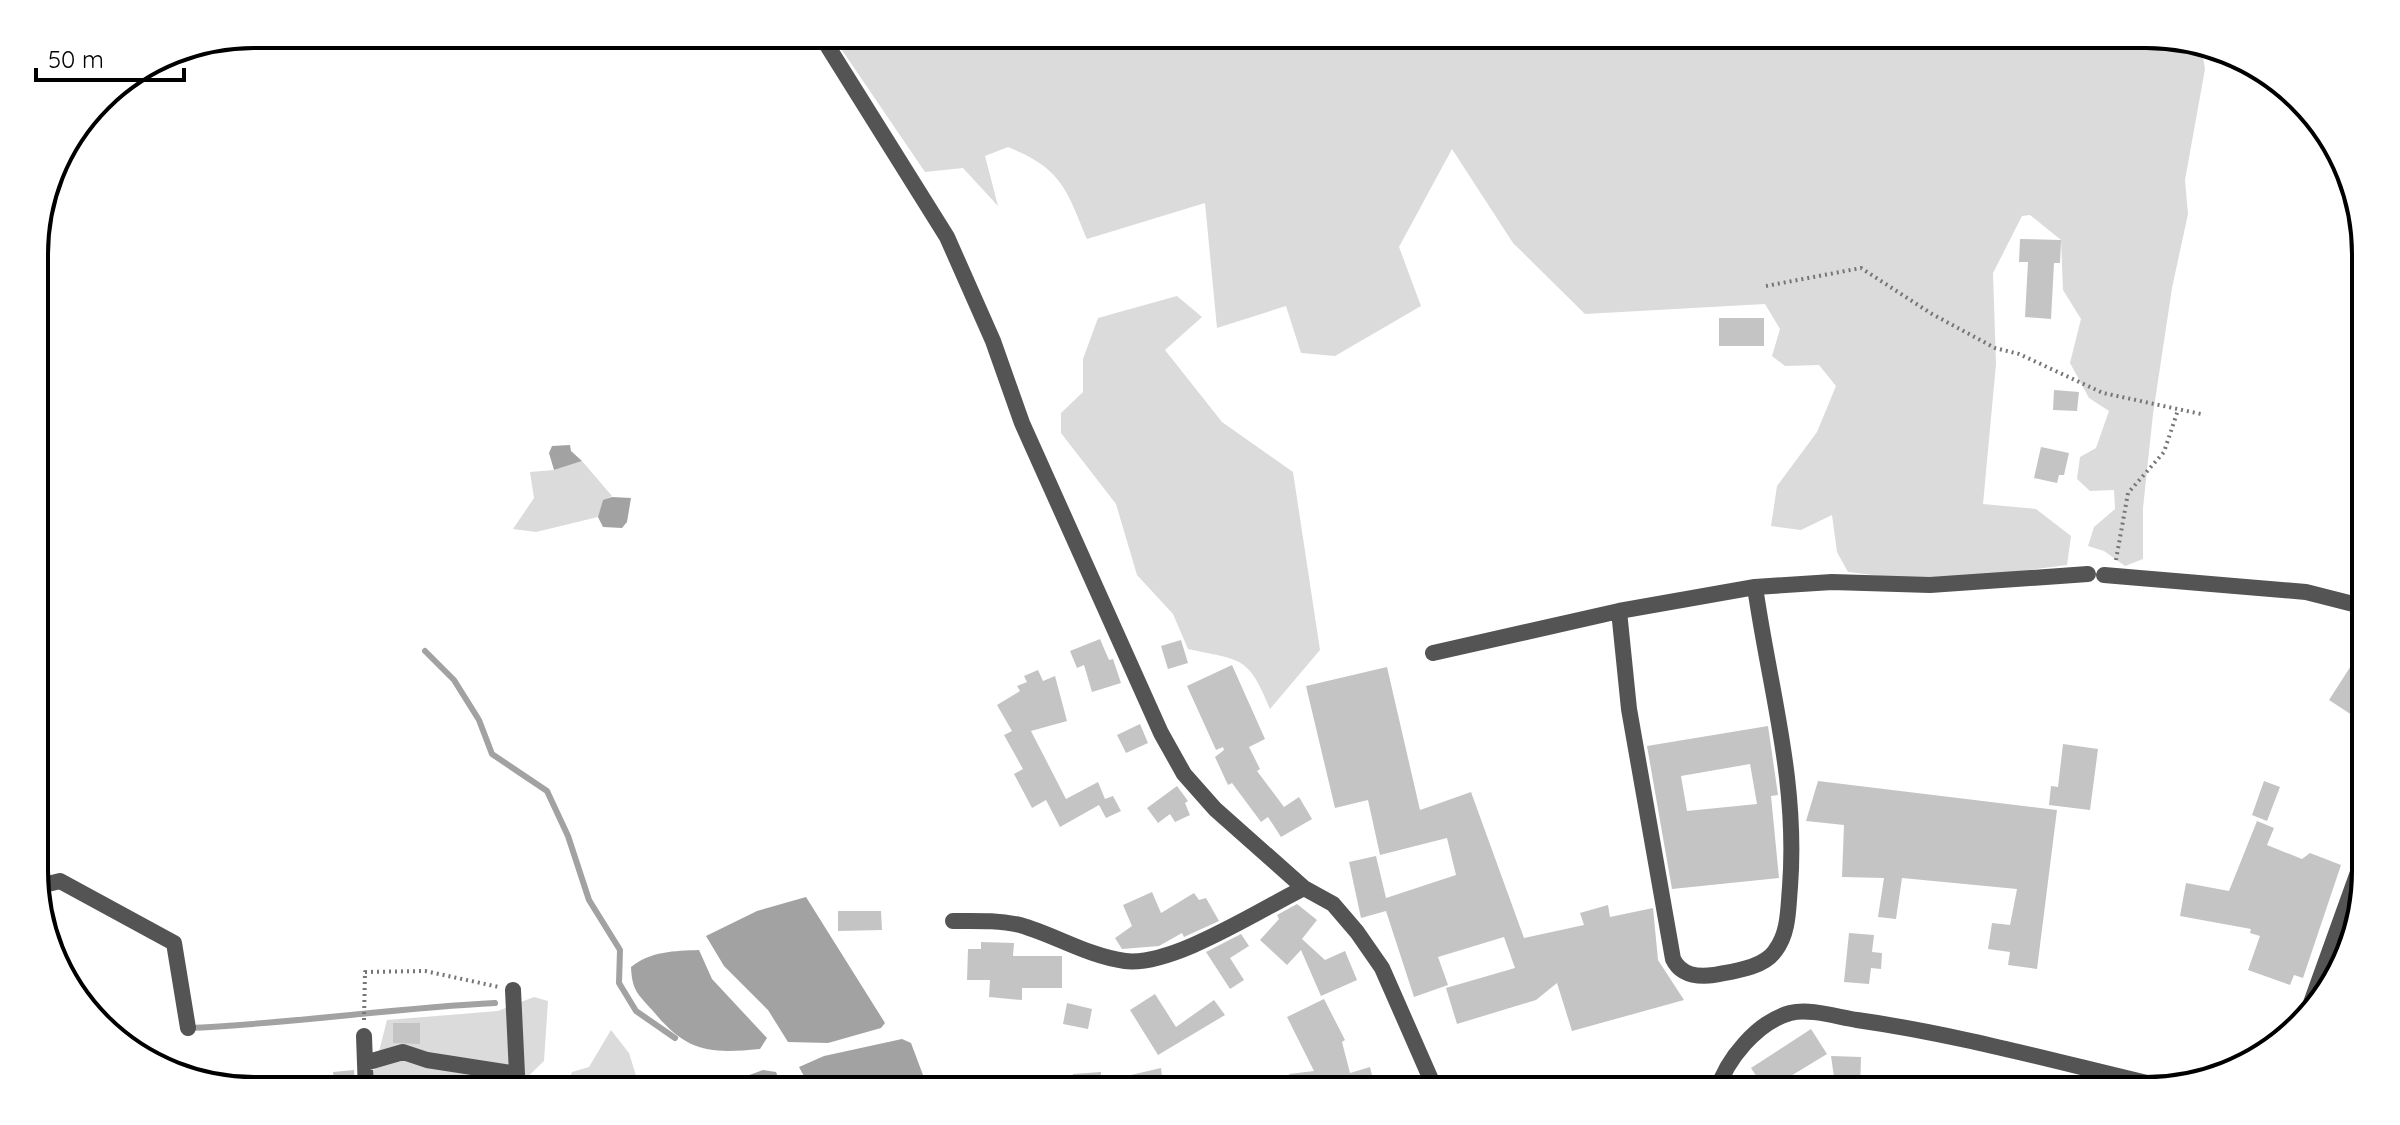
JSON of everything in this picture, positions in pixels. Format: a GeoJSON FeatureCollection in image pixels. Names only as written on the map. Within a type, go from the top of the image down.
{"type":"FeatureCollection","features":[{"type":"Feature","properties":{"kind":"street"},"geometry":{"type":"LineString","coordinates":[[829,48],[947,237],[993,341],[1028,437],[1161,733],[1184,774],[1215,809],[1304,888],[1333,904],[1382,968],[1430,1077]]}},
{"type":"Feature","properties":{"kind":"street"},"geometry":{"type":"LineString","coordinates":[[1433,653],[1619,611],[1755,587],[1832,582],[1930,585],[2102,574],[2306,592],[2352,604]]}},
{"type":"Feature","properties":{"kind":"street"},"geometry":{"type":"LineString","coordinates":[[1619,611],[1629,709],[1673,959],[1676,967],[1686,973],[1702,977],[1726,973],[1744,969],[1773,954],[1787,925],[1794,834],[1791,795],[1755,587]]}},
{"type":"Feature","properties":{"kind":"street"},"geometry":{"type":"LineString","coordinates":[[49,884],[60,881],[174,943],[188,1028]]}},
{"type":"Feature","properties":{"kind":"street"},"geometry":{"type":"LineString","coordinates":[[953,921],[1008,923],[1124,961],[1141,961],[1187,950],[1304,888]]}},
{"type":"Feature","properties":{"kind":"street"},"geometry":{"type":"LineString","coordinates":[[2319,982],[2351,892]]}},
{"type":"Feature","properties":{"kind":"street"},"geometry":{"type":"LineString","coordinates":[[365,1063],[403,1052],[427,1060],[517,1074],[513,990]]}},
{"type":"Feature","properties":{"kind":"street"},"geometry":{"type":"LineString","coordinates":[[1721,1077],[1742,1047],[1761,1029],[1790,1013],[1828,1016],[1976,1040],[2124,1077]]}},
{"type":"Feature","properties":{"kind":"street"},"geometry":{"type":"LineString","coordinates":[[364,1036],[366,1077]]}},
{"type":"Feature","properties":{"kind":"path"},"geometry":{"type":"LineString","coordinates":[[1766,286],[1861,268],[1932,314],[1995,348],[2019,354],[2103,393],[2201,414]]}},
{"type":"Feature","properties":{"kind":"path"},"geometry":{"type":"LineString","coordinates":[[2102,574],[2128,493],[2164,452],[2179,410]]}},
{"type":"Feature","properties":{"kind":"path"},"geometry":{"type":"LineString","coordinates":[[364,1036],[365,972],[425,971],[455,980],[513,990]]}},
{"type":"Feature","properties":{"kind":"shaded area"},"geometry":{"type":"Polygon","coordinates":[[[841,48],[2160,48],[2203,57],[2205,69],[2185,180],[2188,214],[2172,288],[2153,414],[2143,508],[2143,559],[2125,566],[2104,551],[2088,546],[2094,527],[2115,509],[2114,490],[2090,491],[2077,479],[2080,457],[2096,448],[2109,411],[2089,398],[2070,363],[2081,319],[2063,290],[2061,240],[2030,215],[2022,216],[1993,273],[1996,364],[1983,504],[2036,509],[2071,536],[2067,565],[1931,582],[1848,572],[1837,552],[1832,515],[1801,530],[1771,526],[1777,486],[1817,432],[1836,386],[1819,365],[1785,366],[1772,356],[1780,329],[1765,304],[1585,314],[1513,243],[1452,149],[1399,247],[1421,306],[1335,356],[1301,353],[1286,306],[1217,328],[1205,203],[1087,239],[1060,182],[1040,163],[1008,147],[985,156],[998,206],[963,168],[925,172],[841,48]]]}},
{"type":"Feature","properties":{"kind":"shaded area"},"geometry":{"type":"Polygon","coordinates":[[[1177,296],[1202,317],[1165,350],[1222,422],[1293,472],[1320,650],[1270,709],[1256,679],[1241,663],[1188,649],[1173,614],[1137,575],[1116,504],[1061,433],[1061,413],[1083,392],[1083,359],[1098,318],[1177,296]]]}},
{"type":"Feature","properties":{"kind":"shaded area"},"geometry":{"type":"Polygon","coordinates":[[[570,445],[571,451],[582,461],[554,470],[549,453],[552,446],[570,445]]]}},
{"type":"Feature","properties":{"kind":"shaded area"},"geometry":{"type":"Polygon","coordinates":[[[582,461],[612,496],[603,501],[598,517],[536,532],[513,529],[534,498],[530,472],[554,470],[582,461]]]}},
{"type":"Feature","properties":{"kind":"shaded area"},"geometry":{"type":"Polygon","coordinates":[[[631,498],[627,522],[622,528],[603,527],[598,517],[603,500],[631,498]]]}},
{"type":"Feature","properties":{"kind":"shaded area"},"geometry":{"type":"Polygon","coordinates":[[[806,897],[885,1023],[881,1028],[828,1043],[788,1042],[768,1010],[724,966],[706,936],[757,911],[806,897]]]}},
{"type":"Feature","properties":{"kind":"shaded area"},"geometry":{"type":"Polygon","coordinates":[[[699,950],[712,979],[767,1038],[760,1049],[712,1050],[688,1042],[665,1025],[637,992],[631,967],[663,953],[699,950]]]}},
{"type":"Feature","properties":{"kind":"shaded area"},"geometry":{"type":"Polygon","coordinates":[[[534,997],[548,1001],[544,1061],[527,1077],[373,1077],[387,1020],[498,1011],[534,997]]]}},
{"type":"Feature","properties":{"kind":"shaded area"},"geometry":{"type":"Polygon","coordinates":[[[611,1030],[629,1053],[636,1077],[570,1077],[572,1072],[589,1067],[611,1030]]]}},
{"type":"Feature","properties":{"kind":"shaded area"},"geometry":{"type":"Polygon","coordinates":[[[902,1039],[911,1043],[924,1077],[804,1077],[799,1067],[824,1056],[902,1039]]]}},
{"type":"Feature","properties":{"kind":"shaded area"},"geometry":{"type":"Polygon","coordinates":[[[763,1070],[776,1072],[778,1077],[744,1077],[763,1070]]]}},
{"type":"Feature","properties":{"kind":"building"},"geometry":{"type":"Polygon","coordinates":[[[2020,239],[2061,240],[2060,263],[2054,263],[2051,319],[2025,317],[2028,262],[2019,262],[2020,239]]]}},
{"type":"Feature","properties":{"kind":"building"},"geometry":{"type":"Polygon","coordinates":[[[1719,318],[1764,318],[1764,346],[1719,346],[1719,318]]]}},
{"type":"Feature","properties":{"kind":"building"},"geometry":{"type":"Polygon","coordinates":[[[2054,390],[2079,392],[2077,411],[2053,410],[2054,390]]]}},
{"type":"Feature","properties":{"kind":"building"},"geometry":{"type":"Polygon","coordinates":[[[2041,447],[2069,453],[2064,475],[2059,475],[2057,483],[2034,478],[2041,447]]]}},
{"type":"Feature","properties":{"kind":"building"},"geometry":{"type":"Polygon","coordinates":[[[1100,639],[1109,660],[1113,659],[1121,683],[1092,692],[1084,665],[1077,668],[1070,651],[1100,639]]]}},
{"type":"Feature","properties":{"kind":"building"},"geometry":{"type":"Polygon","coordinates":[[[1181,640],[1188,663],[1168,669],[1161,646],[1181,640]]]}},
{"type":"Feature","properties":{"kind":"building"},"geometry":{"type":"Polygon","coordinates":[[[2352,664],[2352,715],[2329,700],[2352,664]]]}},
{"type":"Feature","properties":{"kind":"building"},"geometry":{"type":"Polygon","coordinates":[[[1232,665],[1265,739],[1249,747],[1260,769],[1257,771],[1284,807],[1299,797],[1312,819],[1281,837],[1268,817],[1261,822],[1232,783],[1228,785],[1215,757],[1224,750],[1223,747],[1216,750],[1187,686],[1232,665]]]}},
{"type":"Feature","properties":{"kind":"building"},"geometry":{"type":"Polygon","coordinates":[[[1387,667],[1420,810],[1471,792],[1524,938],[1584,925],[1580,913],[1608,905],[1610,917],[1653,908],[1658,960],[1684,1000],[1572,1031],[1557,983],[1536,1000],[1457,1024],[1446,988],[1515,968],[1504,937],[1438,957],[1448,985],[1414,997],[1386,911],[1361,918],[1349,862],[1376,856],[1386,898],[1456,875],[1447,838],[1380,855],[1368,800],[1335,808],[1306,686],[1387,667]]]}},
{"type":"Feature","properties":{"kind":"building"},"geometry":{"type":"Polygon","coordinates":[[[1038,670],[1043,681],[1055,676],[1067,721],[1031,731],[1066,799],[1098,782],[1105,799],[1113,796],[1121,811],[1106,818],[1099,805],[1060,827],[1046,800],[1032,808],[1014,774],[1023,769],[1004,735],[1012,731],[997,705],[1020,691],[1017,686],[1027,682],[1024,676],[1038,670]]]}},
{"type":"Feature","properties":{"kind":"building"},"geometry":{"type":"Polygon","coordinates":[[[1140,724],[1148,743],[1126,753],[1117,735],[1140,724]]]}},
{"type":"Feature","properties":{"kind":"building"},"geometry":{"type":"Polygon","coordinates":[[[1768,726],[1778,795],[1771,796],[1779,878],[1672,889],[1647,746],[1768,726]],[[1750,764],[1681,776],[1687,811],[1757,804],[1750,764]]]}},
{"type":"Feature","properties":{"kind":"building"},"geometry":{"type":"Polygon","coordinates":[[[2063,744],[2098,749],[2090,810],[2049,805],[2051,786],[2058,787],[2063,744]]]}},
{"type":"Feature","properties":{"kind":"building"},"geometry":{"type":"Polygon","coordinates":[[[1818,781],[2057,810],[2037,969],[2008,965],[2010,952],[1988,949],[1992,923],[2010,925],[2017,889],[1902,878],[1896,919],[1878,917],[1884,878],[1842,877],[1844,825],[1806,821],[1818,781]]]}},
{"type":"Feature","properties":{"kind":"building"},"geometry":{"type":"Polygon","coordinates":[[[2264,781],[2280,787],[2267,821],[2252,815],[2264,781]]]}},
{"type":"Feature","properties":{"kind":"building"},"geometry":{"type":"Polygon","coordinates":[[[1177,786],[1188,801],[1185,803],[1190,815],[1175,822],[1170,814],[1158,823],[1147,808],[1177,786]]]}},
{"type":"Feature","properties":{"kind":"building"},"geometry":{"type":"Polygon","coordinates":[[[2257,821],[2274,828],[2267,845],[2302,859],[2310,853],[2341,865],[2303,978],[2294,975],[2290,985],[2248,970],[2260,936],[2250,933],[2251,929],[2180,916],[2186,883],[2229,891],[2257,821]]]}},
{"type":"Feature","properties":{"kind":"building"},"geometry":{"type":"Polygon","coordinates":[[[1152,892],[1161,913],[1194,893],[1199,900],[1206,898],[1219,921],[1184,937],[1182,933],[1159,946],[1122,949],[1115,938],[1132,926],[1123,905],[1152,892]]]}},
{"type":"Feature","properties":{"kind":"building"},"geometry":{"type":"Polygon","coordinates":[[[1297,904],[1317,920],[1302,939],[1325,960],[1345,951],[1357,980],[1321,996],[1301,950],[1287,965],[1260,940],[1279,919],[1277,915],[1297,904]]]}},
{"type":"Feature","properties":{"kind":"building"},"geometry":{"type":"Polygon","coordinates":[[[838,911],[881,911],[882,930],[838,931],[838,911]]]}},
{"type":"Feature","properties":{"kind":"building"},"geometry":{"type":"Polygon","coordinates":[[[1849,933],[1874,935],[1872,952],[1882,953],[1881,969],[1871,968],[1869,984],[1844,982],[1849,933]]]}},
{"type":"Feature","properties":{"kind":"building"},"geometry":{"type":"Polygon","coordinates":[[[1241,934],[1249,946],[1230,958],[1244,980],[1230,989],[1206,952],[1241,934]]]}},
{"type":"Feature","properties":{"kind":"building"},"geometry":{"type":"Polygon","coordinates":[[[981,942],[1014,943],[1013,956],[1062,956],[1062,988],[1022,988],[1022,1000],[989,997],[990,980],[967,980],[968,949],[981,949],[981,942]]]}},
{"type":"Feature","properties":{"kind":"building"},"geometry":{"type":"Polygon","coordinates":[[[1155,994],[1176,1027],[1214,1000],[1225,1015],[1158,1055],[1130,1010],[1155,994]]]}},
{"type":"Feature","properties":{"kind":"building"},"geometry":{"type":"Polygon","coordinates":[[[1324,999],[1345,1040],[1342,1042],[1350,1073],[1370,1067],[1372,1077],[1289,1077],[1289,1074],[1314,1071],[1287,1017],[1324,999]]]}},
{"type":"Feature","properties":{"kind":"building"},"geometry":{"type":"Polygon","coordinates":[[[1067,1003],[1092,1009],[1088,1029],[1063,1024],[1067,1003]]]}},
{"type":"Feature","properties":{"kind":"building"},"geometry":{"type":"Polygon","coordinates":[[[393,1023],[420,1023],[420,1044],[393,1043],[393,1023]]]}},
{"type":"Feature","properties":{"kind":"building"},"geometry":{"type":"Polygon","coordinates":[[[1811,1029],[1827,1054],[1789,1077],[1757,1077],[1751,1068],[1811,1029]]]}},
{"type":"Feature","properties":{"kind":"building"},"geometry":{"type":"Polygon","coordinates":[[[1831,1056],[1861,1057],[1860,1077],[1834,1077],[1831,1056]]]}},
{"type":"Feature","properties":{"kind":"building"},"geometry":{"type":"Polygon","coordinates":[[[1161,1068],[1162,1077],[1122,1077],[1161,1068]]]}},
{"type":"Feature","properties":{"kind":"building"},"geometry":{"type":"Polygon","coordinates":[[[354,1070],[354,1077],[334,1077],[333,1072],[354,1070]]]}},
{"type":"Feature","properties":{"kind":"building"},"geometry":{"type":"Polygon","coordinates":[[[1101,1072],[1101,1077],[1073,1077],[1073,1074],[1101,1072]]]}},
{"type":"Feature","properties":{"kind":"waterway"},"geometry":{"type":"LineString","coordinates":[[425,651],[454,680],[479,720],[492,754],[547,791],[568,836],[589,900],[620,950],[619,983],[636,1011],[675,1038]]}},
{"type":"Feature","properties":{"kind":"waterway"},"geometry":{"type":"LineString","coordinates":[[188,1028],[495,1003]]}}]}
